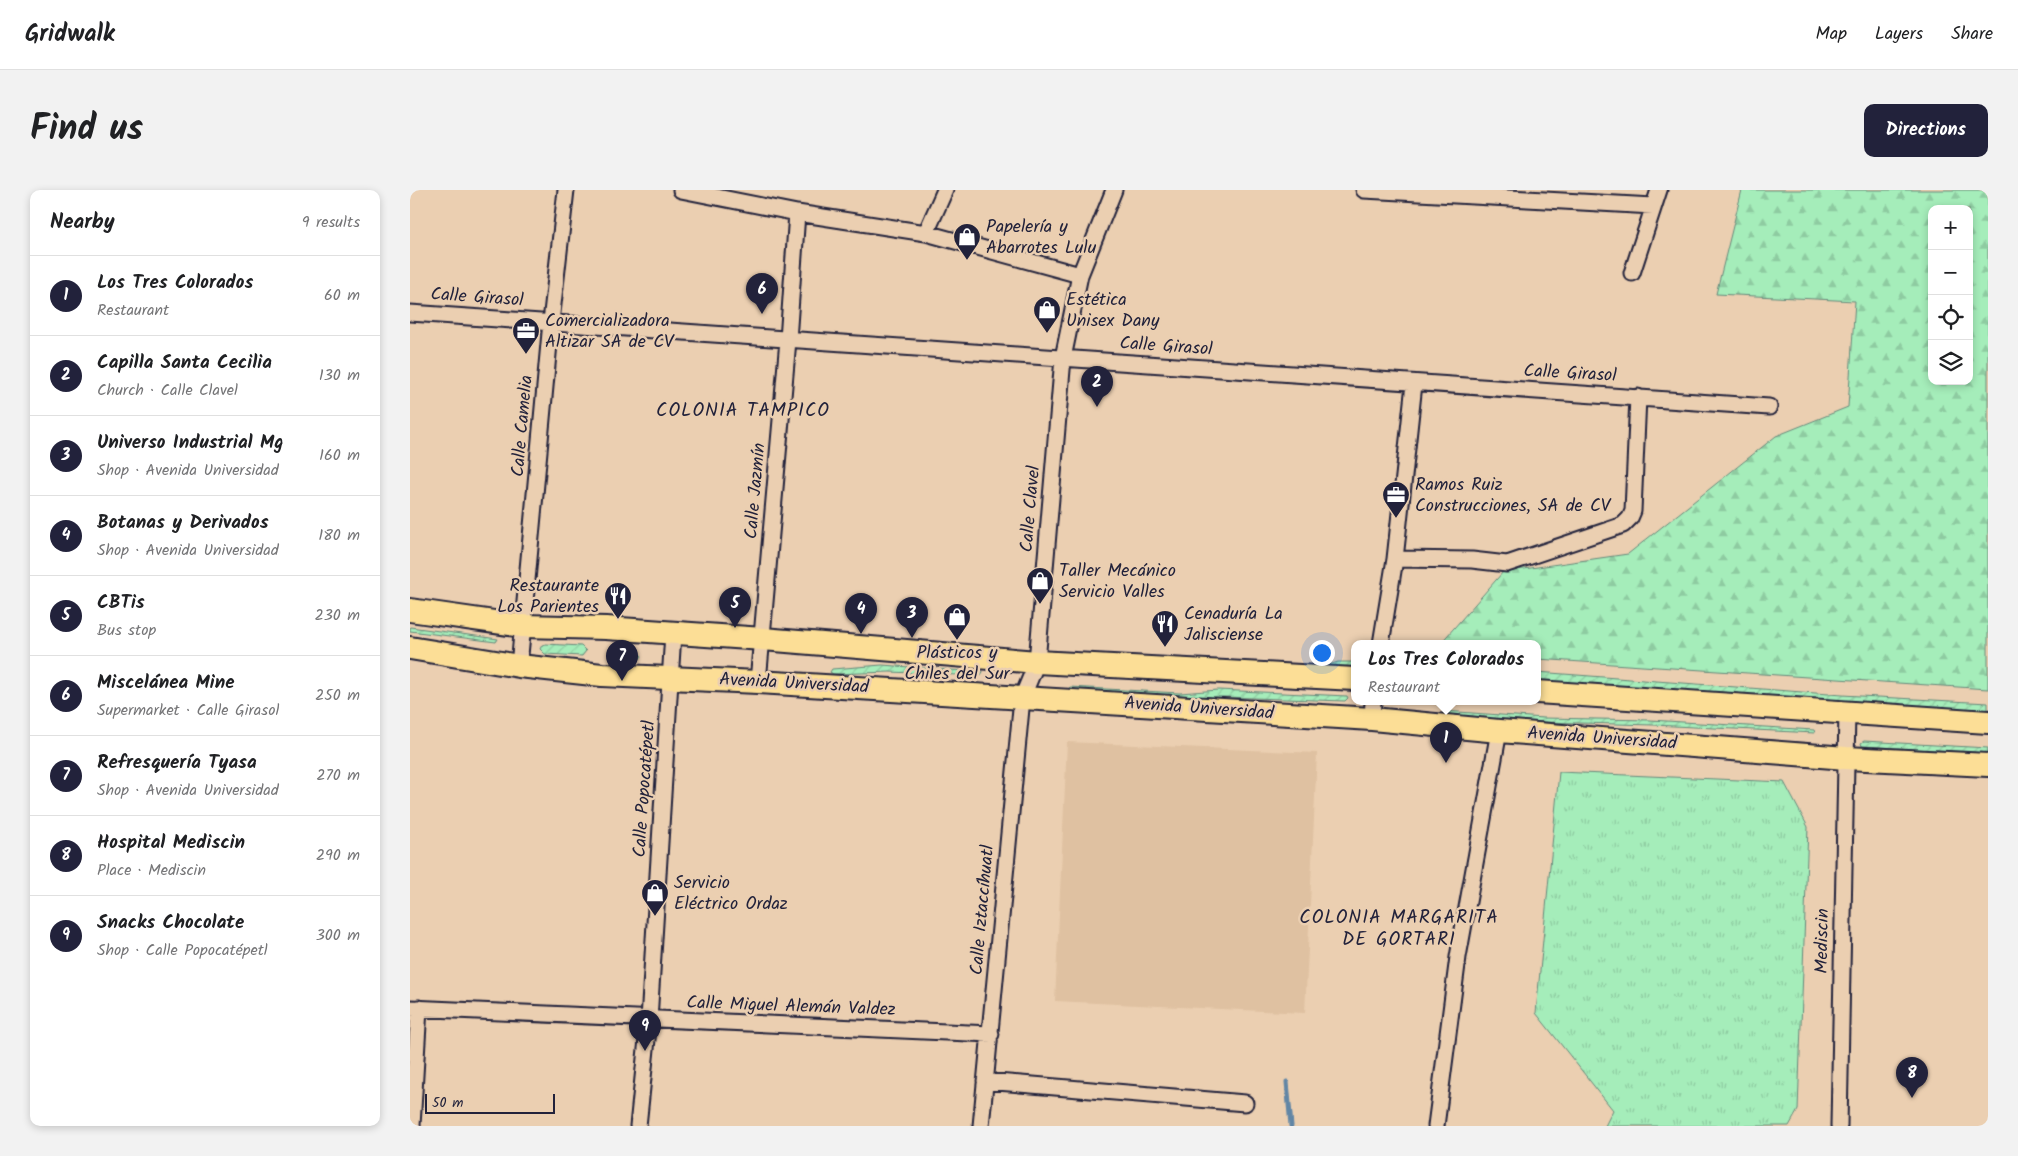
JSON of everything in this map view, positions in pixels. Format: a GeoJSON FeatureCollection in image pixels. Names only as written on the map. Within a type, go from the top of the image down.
{"type":"FeatureCollection","features":[{"type":"Feature","properties":{"kind":"main road","name":"Avenida Universidad"},"geometry":{"type":"LineString","coordinates":[[410,610],[524,626],[762,639],[1037,662],[1351,679]]}},
{"type":"Feature","properties":{"kind":"main road","name":"Avenida Universidad"},"geometry":{"type":"LineString","coordinates":[[410,648],[520,666],[602,675],[671,677],[1022,698],[1373,710],[1499,731],[1846,758],[1988,765]]}},
{"type":"Feature","properties":{"kind":"main road"},"geometry":{"type":"LineString","coordinates":[[1541,692],[1988,722]]}},
{"type":"Feature","properties":{"kind":"street","name":"Calle Camelia"},"geometry":{"type":"LineString","coordinates":[[520,666],[551,322],[566,190]]}},
{"type":"Feature","properties":{"kind":"street"},"geometry":{"type":"LineString","coordinates":[[680,190],[797,213],[926,233],[1080,275]]}},
{"type":"Feature","properties":{"kind":"street"},"geometry":{"type":"LineString","coordinates":[[926,233],[944,190]]}},
{"type":"Feature","properties":{"kind":"street","name":"Calle Clavel"},"geometry":{"type":"LineString","coordinates":[[1022,698],[1037,662],[1063,358],[1080,275],[1114,190]]}},
{"type":"Feature","properties":{"kind":"street"},"geometry":{"type":"LineString","coordinates":[[1364,190],[1537,195],[1653,206]]}},
{"type":"Feature","properties":{"kind":"street"},"geometry":{"type":"LineString","coordinates":[[1632,273],[1659,190]]}},
{"type":"Feature","properties":{"kind":"street","name":"Calle Jazmín"},"geometry":{"type":"LineString","coordinates":[[758,682],[788,340],[797,213]]}},
{"type":"Feature","properties":{"kind":"street","name":"Calle Girasol"},"geometry":{"type":"LineString","coordinates":[[410,313],[1414,384],[1638,397],[1769,407]]}},
{"type":"Feature","properties":{"kind":"street"},"geometry":{"type":"LineString","coordinates":[[1382,640],[1395,559],[1414,384]]}},
{"type":"Feature","properties":{"kind":"street"},"geometry":{"type":"LineString","coordinates":[[1395,559],[1472,560],[1507,564],[1623,525],[1630,518],[1633,511],[1638,397]]}},
{"type":"Feature","properties":{"kind":"street","name":"Calle Popocatépetl"},"geometry":{"type":"LineString","coordinates":[[638,1126],[649,1020],[673,633]]}},
{"type":"Feature","properties":{"kind":"street","name":"Calle Iztaccíhuatl"},"geometry":{"type":"LineString","coordinates":[[981,1126],[1022,698]]}},
{"type":"Feature","properties":{"kind":"street","name":"Mediscin"},"geometry":{"type":"LineString","coordinates":[[1839,1126],[1847,712]]}},
{"type":"Feature","properties":{"kind":"street"},"geometry":{"type":"LineString","coordinates":[[1436,1126],[1458,957],[1499,731]]}},
{"type":"Feature","properties":{"kind":"street"},"geometry":{"type":"LineString","coordinates":[[412,1126],[415,1008]]}},
{"type":"Feature","properties":{"kind":"street","name":"Calle Miguel Alemán Valdez"},"geometry":{"type":"LineString","coordinates":[[415,1008],[991,1034]]}},
{"type":"Feature","properties":{"kind":"street"},"geometry":{"type":"LineString","coordinates":[[985,1081],[1245,1104]]}},
{"type":"Feature","properties":{"kind":"shaded area"},"geometry":{"type":"Polygon","coordinates":[[[1067,742],[1317,753],[1305,1013],[1055,1001],[1067,742]]]}},
{"type":"Feature","properties":{"kind":"green space"},"geometry":{"type":"Polygon","coordinates":[[[1742,190],[1988,190],[1988,689],[1541,659],[1541,640],[1444,640],[1503,572],[1628,554],[1776,436],[1848,407],[1855,301],[1716,294],[1742,190]]]}},
{"type":"Feature","properties":{"kind":"green space"},"geometry":{"type":"Polygon","coordinates":[[[410,627],[498,639],[496,642],[410,631],[410,627]]]}},
{"type":"Feature","properties":{"kind":"green space"},"geometry":{"type":"Polygon","coordinates":[[[542,645],[581,646],[586,651],[582,656],[545,654],[540,649],[542,645]]]}},
{"type":"Feature","properties":{"kind":"green space"},"geometry":{"type":"Polygon","coordinates":[[[611,650],[637,651],[642,656],[638,661],[614,659],[610,657],[611,650]]]}},
{"type":"Feature","properties":{"kind":"green space"},"geometry":{"type":"Polygon","coordinates":[[[1338,662],[1351,662],[1351,671],[1315,669],[1338,662]]]}},
{"type":"Feature","properties":{"kind":"green space"},"geometry":{"type":"Polygon","coordinates":[[[882,665],[983,672],[980,676],[890,672],[833,674],[830,672],[832,669],[882,665]]]}},
{"type":"Feature","properties":{"kind":"green space"},"geometry":{"type":"Polygon","coordinates":[[[1541,672],[1842,695],[1988,703],[1988,714],[1541,683],[1541,672]]]}},
{"type":"Feature","properties":{"kind":"green space"},"geometry":{"type":"Polygon","coordinates":[[[1070,687],[1180,693],[1218,690],[1347,696],[1348,698],[1345,701],[1224,697],[1180,699],[1067,690],[1070,687]]]}},
{"type":"Feature","properties":{"kind":"green space"},"geometry":{"type":"Polygon","coordinates":[[[1444,711],[1544,718],[1650,720],[1814,730],[1815,733],[1543,722],[1444,716],[1442,714],[1444,711]]]}},
{"type":"Feature","properties":{"kind":"green space"},"geometry":{"type":"Polygon","coordinates":[[[1864,741],[1988,748],[1988,753],[1862,746],[1861,743],[1864,741]]]}},
{"type":"Feature","properties":{"kind":"green space"},"geometry":{"type":"Polygon","coordinates":[[[1559,772],[1784,782],[1808,827],[1798,1110],[1789,1126],[1605,1126],[1613,1110],[1536,1013],[1559,772]]]}},
{"type":"Feature","properties":{"kind":"waterway"},"geometry":{"type":"LineString","coordinates":[[1287,1082],[1291,1126]]}},
{"type":"Feature","properties":{"kind":"place","name":"Papelería y Abarrotes Lulu"},"geometry":{"type":"Point","coordinates":[967,261]}},
{"type":"Feature","properties":{"kind":"place","name":"Miscelánea Mine"},"geometry":{"type":"Point","coordinates":[762,314]}},
{"type":"Feature","properties":{"kind":"place","name":"Estética Unisex Dany"},"geometry":{"type":"Point","coordinates":[1047,334]}},
{"type":"Feature","properties":{"kind":"place","name":"Comercializadora Altizar SA de CV"},"geometry":{"type":"Point","coordinates":[526,355]}},
{"type":"Feature","properties":{"kind":"place","name":"Capilla Santa Cecilia"},"geometry":{"type":"Point","coordinates":[1097,407]}},
{"type":"Feature","properties":{"kind":"place","name":"Ramos Ruiz Construcciones, SA de CV"},"geometry":{"type":"Point","coordinates":[1396,519]}},
{"type":"Feature","properties":{"kind":"place","name":"Taller Mecánico Servicio Valles"},"geometry":{"type":"Point","coordinates":[1040,605]}},
{"type":"Feature","properties":{"kind":"place","name":"Restaurante Los Parientes"},"geometry":{"type":"Point","coordinates":[618,620]}},
{"type":"Feature","properties":{"kind":"place","name":"CBTis"},"geometry":{"type":"Point","coordinates":[735,628]}},
{"type":"Feature","properties":{"kind":"place","name":"Botanas y Derivados"},"geometry":{"type":"Point","coordinates":[861,634]}},
{"type":"Feature","properties":{"kind":"place","name":"Universo Industrial Mg"},"geometry":{"type":"Point","coordinates":[912,638]}},
{"type":"Feature","properties":{"kind":"place","name":"Plásticos y Chiles del Sur"},"geometry":{"type":"Point","coordinates":[957,641]}},
{"type":"Feature","properties":{"kind":"place","name":"Cenaduría La Jalisciense"},"geometry":{"type":"Point","coordinates":[1165,648]}},
{"type":"Feature","properties":{"kind":"place","name":"Refresquería Tyasa"},"geometry":{"type":"Point","coordinates":[622,681]}},
{"type":"Feature","properties":{"kind":"place","name":"Los Tres Colorados"},"geometry":{"type":"Point","coordinates":[1446,763]}},
{"type":"Feature","properties":{"kind":"place","name":"Servicio Eléctrico Ordaz"},"geometry":{"type":"Point","coordinates":[655,917]}},
{"type":"Feature","properties":{"kind":"place","name":"Snacks Chocolate"},"geometry":{"type":"Point","coordinates":[645,1051]}},
{"type":"Feature","properties":{"kind":"place","name":"Hospital Mediscin"},"geometry":{"type":"Point","coordinates":[1912,1098]}},
{"type":"Feature","properties":{"kind":"district","name":"COLONIA TAMPICO"},"geometry":{"type":"Point","coordinates":[743,411]}},
{"type":"Feature","properties":{"kind":"district","name":"COLONIA MARGARITA DE GORTARI"},"geometry":{"type":"Point","coordinates":[1399,929]}}]}
